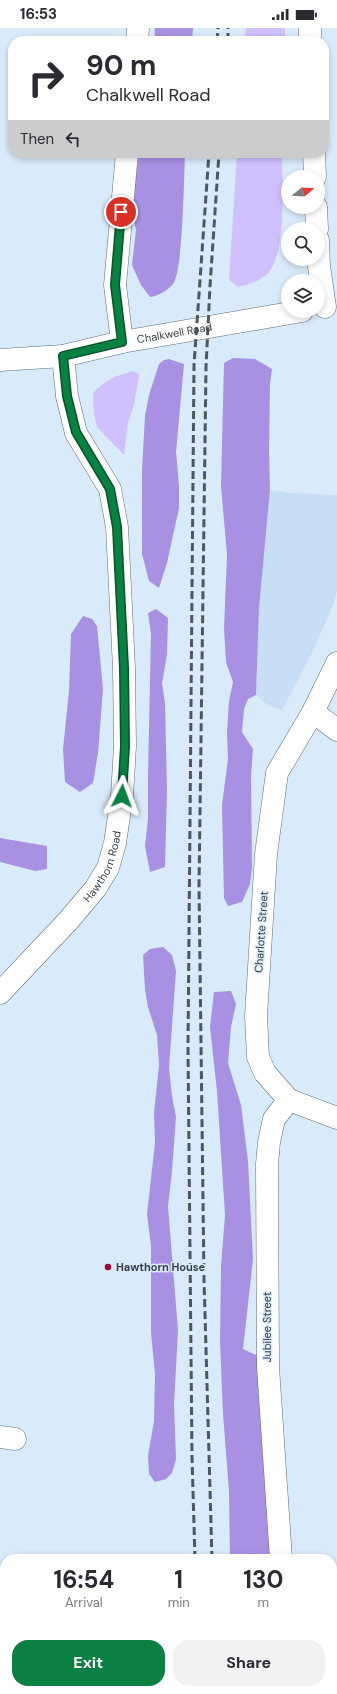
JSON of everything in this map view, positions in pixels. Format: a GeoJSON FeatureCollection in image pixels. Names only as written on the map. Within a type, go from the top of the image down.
{"type":"FeatureCollection","features":[{"type":"Feature","properties":{"kind":"street"},"geometry":{"type":"LineString","coordinates":[[122,342],[115,285],[126,158]]}},
{"type":"Feature","properties":{"kind":"street"},"geometry":{"type":"LineString","coordinates":[[314,158],[315,170]]}},
{"type":"Feature","properties":{"kind":"street"},"geometry":{"type":"LineString","coordinates":[[319,266],[327,306]]}},
{"type":"Feature","properties":{"kind":"street","name":"Chalkwell Road"},"geometry":{"type":"LineString","coordinates":[[0,360],[63,356],[122,342],[281,315]]}},
{"type":"Feature","properties":{"kind":"street","name":"Hawthorn Road"},"geometry":{"type":"LineString","coordinates":[[0,994],[68,921],[95,889],[108,868],[115,843],[122,796],[125,746],[124,668],[117,527],[110,489],[76,432],[67,396],[63,356]]}},
{"type":"Feature","properties":{"kind":"street","name":"Charlotte Street"},"geometry":{"type":"LineString","coordinates":[[337,663],[313,712],[277,773],[266,854],[256,1016],[258,1057],[265,1074],[289,1100],[337,1118]]}},
{"type":"Feature","properties":{"kind":"street"},"geometry":{"type":"LineString","coordinates":[[313,712],[337,730]]}},
{"type":"Feature","properties":{"kind":"street","name":"Jubilee Street"},"geometry":{"type":"LineString","coordinates":[[281,1554],[268,1367],[267,1164],[269,1142],[274,1119],[289,1100]]}},
{"type":"Feature","properties":{"kind":"shaded area"},"geometry":{"type":"Polygon","coordinates":[[[155,28],[193,28],[192,36],[154,36],[155,28]]]}},
{"type":"Feature","properties":{"kind":"shaded area"},"geometry":{"type":"Polygon","coordinates":[[[246,28],[285,28],[285,36],[245,36],[246,28]]]}},
{"type":"Feature","properties":{"kind":"shaded area"},"geometry":{"type":"Polygon","coordinates":[[[138,158],[185,158],[181,243],[176,276],[173,284],[159,294],[150,297],[141,285],[132,265],[136,230],[132,209],[138,158]]]}},
{"type":"Feature","properties":{"kind":"shaded area"},"geometry":{"type":"Polygon","coordinates":[[[237,158],[282,158],[281,232],[275,262],[269,272],[262,278],[255,282],[238,287],[229,280],[237,158]]]}},
{"type":"Feature","properties":{"kind":"shaded area"},"geometry":{"type":"Polygon","coordinates":[[[233,358],[255,359],[272,369],[270,384],[270,490],[259,608],[256,695],[248,699],[244,709],[242,732],[253,749],[251,776],[252,868],[250,884],[242,902],[228,906],[224,898],[222,805],[228,759],[227,732],[229,701],[233,682],[226,662],[224,629],[227,555],[221,486],[224,363],[233,358]]]}},
{"type":"Feature","properties":{"kind":"shaded area"},"geometry":{"type":"Polygon","coordinates":[[[169,359],[184,364],[176,452],[179,508],[167,563],[159,588],[149,581],[142,554],[142,470],[145,416],[149,395],[159,364],[164,360],[169,359]]]}},
{"type":"Feature","properties":{"kind":"shaded area"},"geometry":{"type":"Polygon","coordinates":[[[134,371],[139,375],[134,405],[128,422],[124,455],[97,427],[94,414],[93,393],[112,379],[122,374],[134,371]]]}},
{"type":"Feature","properties":{"kind":"shaded area"},"geometry":{"type":"Polygon","coordinates":[[[270,490],[288,493],[337,495],[337,591],[333,605],[314,649],[282,710],[269,706],[256,695],[259,608],[270,490]]]}},
{"type":"Feature","properties":{"kind":"shaded area"},"geometry":{"type":"Polygon","coordinates":[[[156,609],[168,618],[167,655],[162,683],[165,703],[167,790],[165,867],[150,872],[145,846],[148,819],[151,634],[148,613],[156,609]]]}},
{"type":"Feature","properties":{"kind":"shaded area"},"geometry":{"type":"Polygon","coordinates":[[[83,616],[92,619],[97,626],[103,689],[98,753],[93,783],[80,792],[65,782],[63,749],[69,691],[71,634],[83,616]]]}},
{"type":"Feature","properties":{"kind":"shaded area"},"geometry":{"type":"Polygon","coordinates":[[[0,838],[47,846],[47,869],[35,871],[0,862],[0,838]]]}},
{"type":"Feature","properties":{"kind":"shaded area"},"geometry":{"type":"Polygon","coordinates":[[[163,947],[172,955],[176,971],[169,1068],[176,1117],[168,1206],[178,1330],[174,1404],[176,1459],[172,1473],[166,1479],[155,1482],[149,1474],[148,1456],[154,1421],[155,1374],[151,1333],[151,1246],[147,1214],[155,1143],[154,1113],[159,1065],[157,1035],[148,1007],[145,990],[143,955],[150,949],[163,947]]]}},
{"type":"Feature","properties":{"kind":"shaded area"},"geometry":{"type":"Polygon","coordinates":[[[231,991],[236,1004],[231,1027],[228,1063],[241,1105],[248,1161],[253,1259],[243,1349],[276,1364],[284,1438],[292,1554],[230,1554],[229,1491],[223,1414],[220,1341],[221,1266],[225,1215],[217,1091],[210,1027],[214,992],[231,991]]]}},
{"type":"Feature","properties":{"kind":"railway"},"geometry":{"type":"LineString","coordinates":[[217,36],[218,28]]}},
{"type":"Feature","properties":{"kind":"railway"},"geometry":{"type":"LineString","coordinates":[[228,28],[228,36]]}},
{"type":"Feature","properties":{"kind":"railway"},"geometry":{"type":"LineString","coordinates":[[195,1554],[192,1457],[188,1047],[194,365],[209,158]]}},
{"type":"Feature","properties":{"kind":"railway"},"geometry":{"type":"LineString","coordinates":[[212,1554],[204,1279],[199,887],[206,367],[219,158]]}},
{"type":"Feature","properties":{"kind":"place","name":"Hawthorn House"},"geometry":{"type":"Point","coordinates":[108,1267]}},
{"type":"Feature","properties":{"kind":"route"},"geometry":{"type":"LineString","coordinates":[[121,212],[115,285],[122,342],[63,356],[67,396],[76,432],[96,468],[110,489],[117,527],[124,668],[125,746],[122,796]]}}]}
